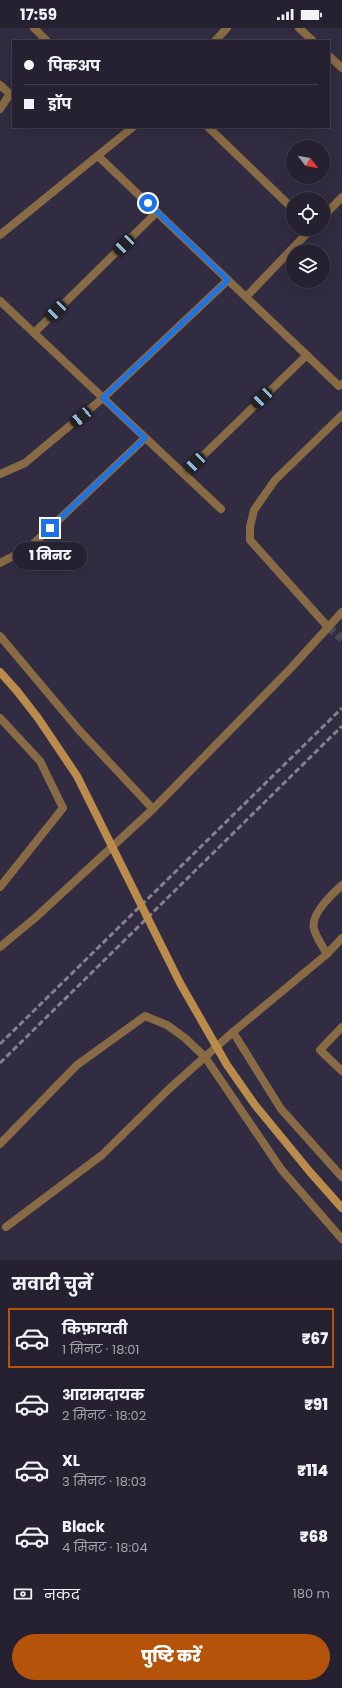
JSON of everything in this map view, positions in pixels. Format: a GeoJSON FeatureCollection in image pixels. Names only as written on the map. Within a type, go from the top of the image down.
{"type":"FeatureCollection","features":[{"type":"Feature","properties":{"kind":"main road"},"geometry":{"type":"LineString","coordinates":[[0,672],[38,718],[77,776],[180,983],[227,1065],[255,1105],[310,1172],[342,1208]]}},
{"type":"Feature","properties":{"kind":"street"},"geometry":{"type":"LineString","coordinates":[[34,28],[46,40]]}},
{"type":"Feature","properties":{"kind":"street"},"geometry":{"type":"LineString","coordinates":[[216,40],[227,28]]}},
{"type":"Feature","properties":{"kind":"street"},"geometry":{"type":"LineString","coordinates":[[298,28],[312,40]]}},
{"type":"Feature","properties":{"kind":"street"},"geometry":{"type":"LineString","coordinates":[[330,57],[342,68]]}},
{"type":"Feature","properties":{"kind":"street"},"geometry":{"type":"LineString","coordinates":[[0,84],[10,94],[0,109]]}},
{"type":"Feature","properties":{"kind":"street"},"geometry":{"type":"LineString","coordinates":[[0,235],[132,128]]}},
{"type":"Feature","properties":{"kind":"street"},"geometry":{"type":"LineString","coordinates":[[209,128],[286,202]]}},
{"type":"Feature","properties":{"kind":"street"},"geometry":{"type":"LineString","coordinates":[[98,156],[339,386],[342,384]]}},
{"type":"Feature","properties":{"kind":"street"},"geometry":{"type":"LineString","coordinates":[[330,210],[342,197]]}},
{"type":"Feature","properties":{"kind":"street"},"geometry":{"type":"LineString","coordinates":[[34,333],[157,212]]}},
{"type":"Feature","properties":{"kind":"street"},"geometry":{"type":"LineString","coordinates":[[246,297],[305,236]]}},
{"type":"Feature","properties":{"kind":"street"},"geometry":{"type":"LineString","coordinates":[[0,474],[25,463],[103,398],[228,280]]}},
{"type":"Feature","properties":{"kind":"street"},"geometry":{"type":"LineString","coordinates":[[0,301],[221,509]]}},
{"type":"Feature","properties":{"kind":"street"},"geometry":{"type":"LineString","coordinates":[[184,474],[307,355]]}},
{"type":"Feature","properties":{"kind":"street"},"geometry":{"type":"LineString","coordinates":[[328,627],[250,540],[250,526],[254,510],[275,480],[342,415]]}},
{"type":"Feature","properties":{"kind":"street"},"geometry":{"type":"LineString","coordinates":[[0,563],[29,548],[145,438]]}},
{"type":"Feature","properties":{"kind":"street"},"geometry":{"type":"LineString","coordinates":[[0,947],[35,918],[153,809],[291,668],[342,612]]}},
{"type":"Feature","properties":{"kind":"street"},"geometry":{"type":"LineString","coordinates":[[0,636],[79,730],[153,809]]}},
{"type":"Feature","properties":{"kind":"street"},"geometry":{"type":"LineString","coordinates":[[0,718],[40,761],[63,808],[0,887]]}},
{"type":"Feature","properties":{"kind":"street"},"geometry":{"type":"LineString","coordinates":[[327,954],[314,928],[314,918],[342,885]]}},
{"type":"Feature","properties":{"kind":"street"},"geometry":{"type":"LineString","coordinates":[[6,1227],[102,1155],[170,1088],[233,1032],[327,954],[342,938]]}},
{"type":"Feature","properties":{"kind":"street"},"geometry":{"type":"LineString","coordinates":[[0,1144],[77,1065],[145,1016],[167,1024],[185,1038],[205,1057],[281,1169],[342,1239]]}},
{"type":"Feature","properties":{"kind":"street"},"geometry":{"type":"LineString","coordinates":[[342,1027],[320,1050],[342,1071]]}},
{"type":"Feature","properties":{"kind":"street"},"geometry":{"type":"LineString","coordinates":[[233,1032],[281,1109],[342,1177]]}},
{"type":"Feature","properties":{"kind":"tunnel"},"geometry":{"type":"LineString","coordinates":[[328,627],[342,639]]}},
{"type":"Feature","properties":{"kind":"railway"},"geometry":{"type":"LineString","coordinates":[[0,1044],[342,708]]}},
{"type":"Feature","properties":{"kind":"railway"},"geometry":{"type":"LineString","coordinates":[[0,1063],[342,726]]}},
{"type":"Feature","properties":{"kind":"route"},"geometry":{"type":"LineString","coordinates":[[50,528],[145,438],[103,398],[228,280],[148,203]]}}]}
